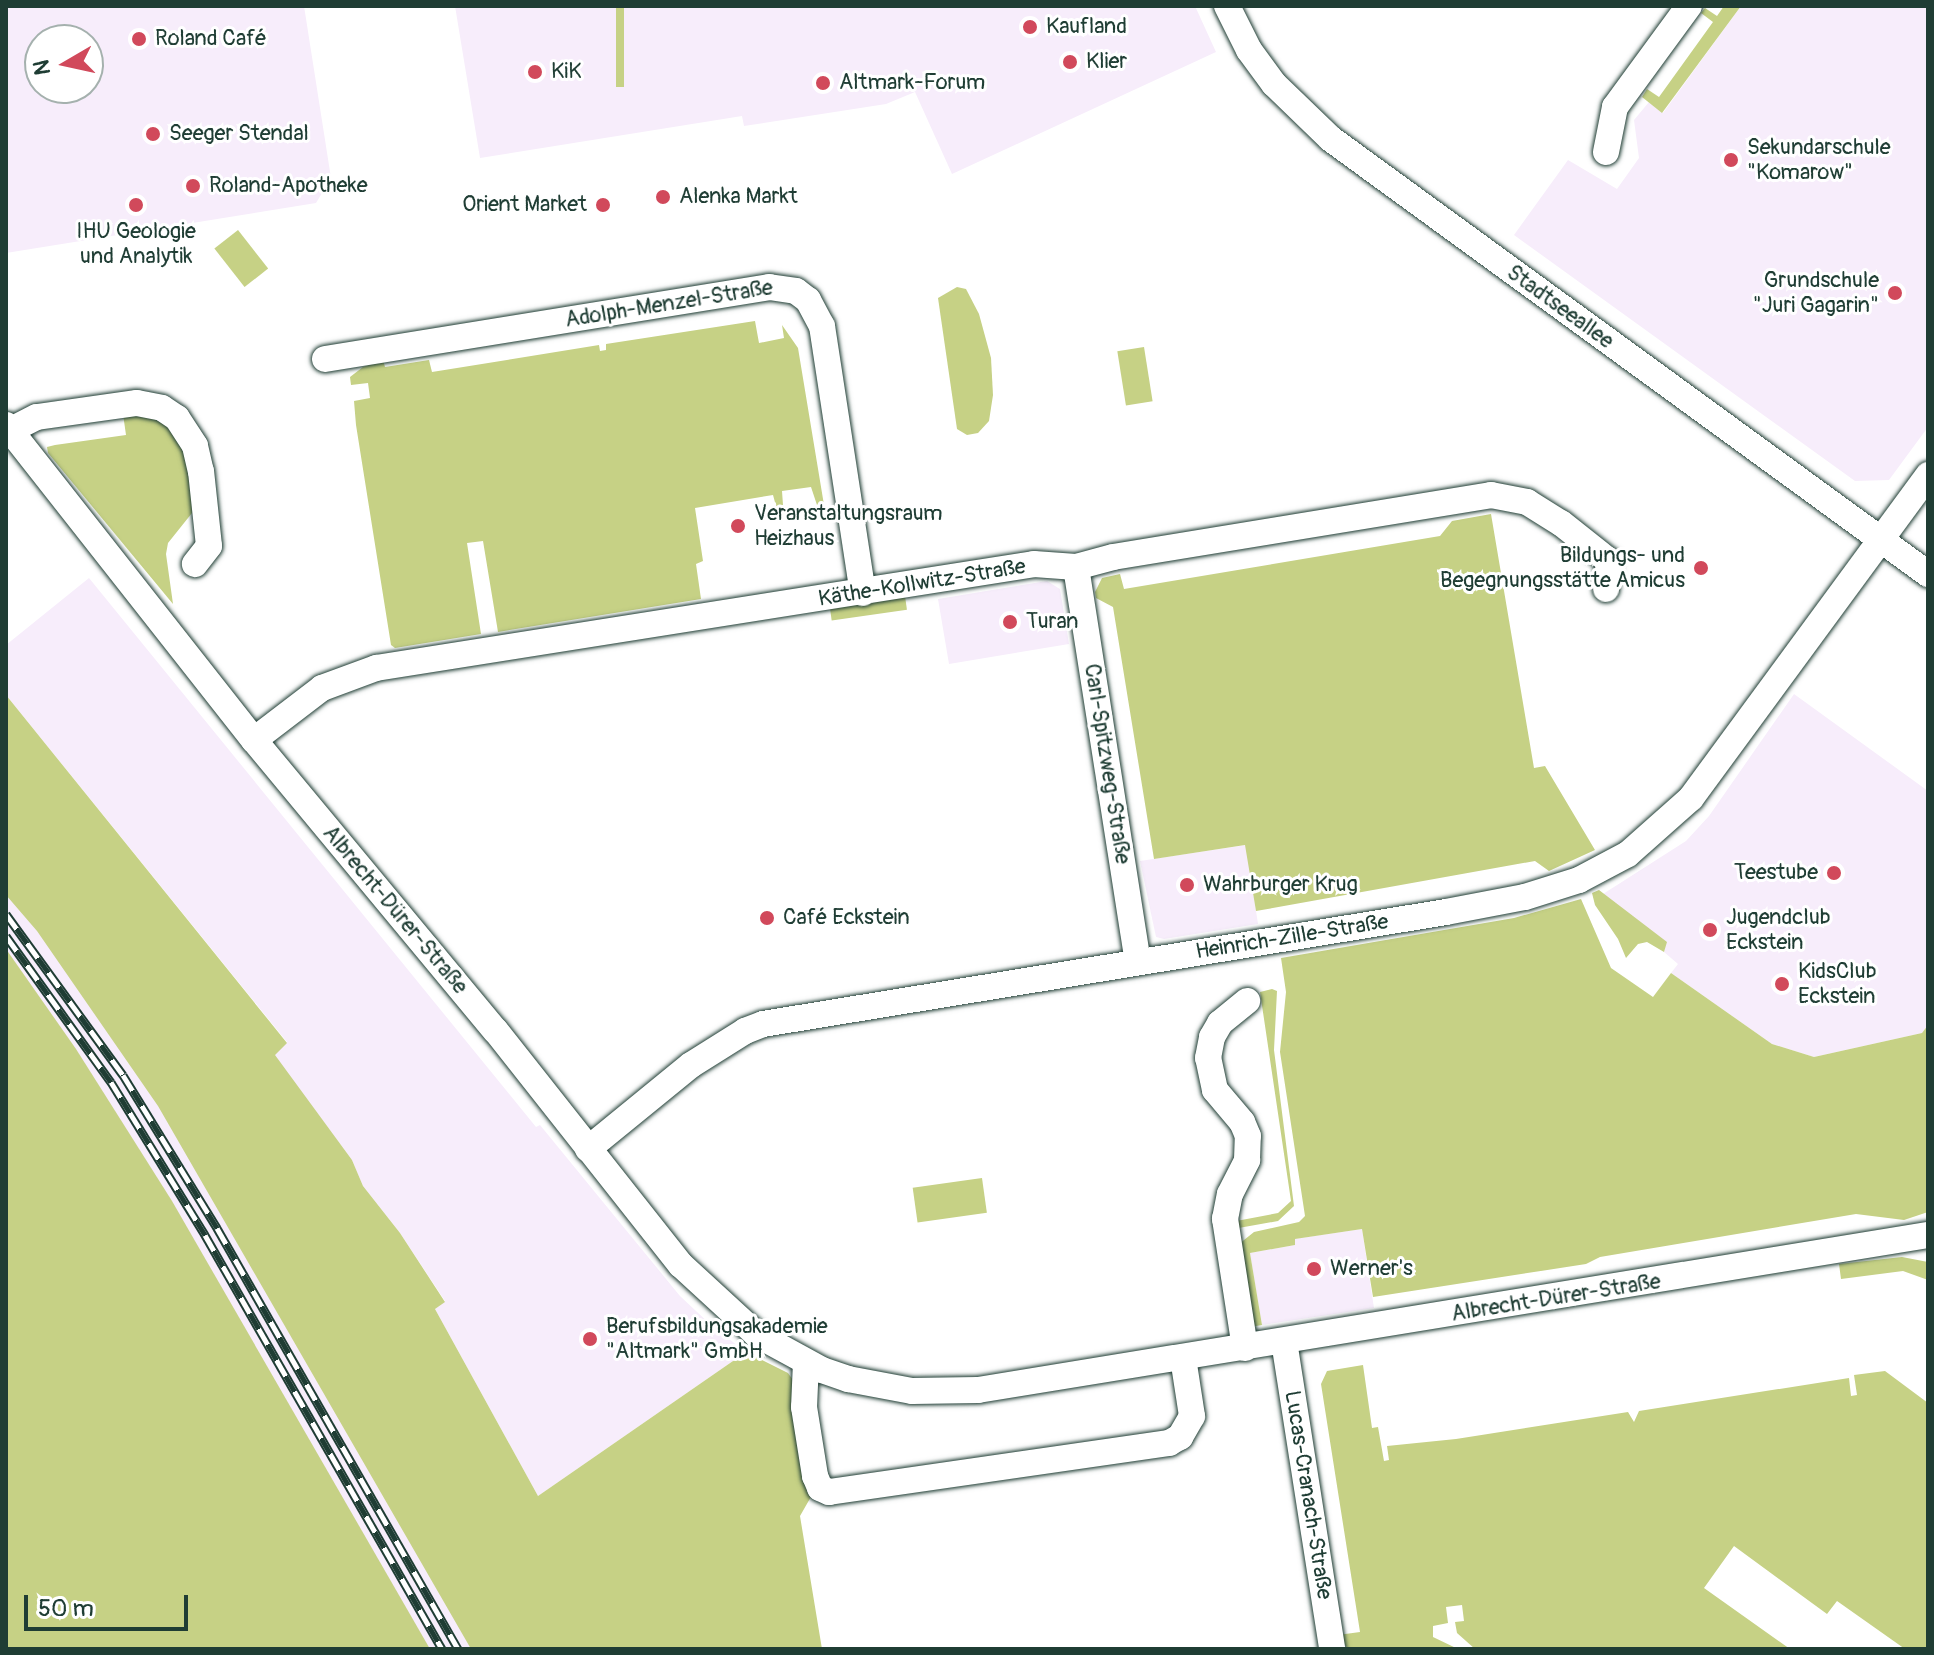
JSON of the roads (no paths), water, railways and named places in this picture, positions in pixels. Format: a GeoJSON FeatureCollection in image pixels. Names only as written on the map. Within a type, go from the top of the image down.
{"type":"FeatureCollection","features":[{"type":"Feature","properties":{"kind":"street","name":"Stadtseeallee"},"geometry":{"type":"LineString","coordinates":[[1227,6],[1261,68],[1303,116],[1331,139],[1928,574]]}},
{"type":"Feature","properties":{"kind":"street"},"geometry":{"type":"LineString","coordinates":[[1606,152],[1615,107],[1689,6]]}},
{"type":"Feature","properties":{"kind":"street","name":"Adolph-Menzel-Straße"},"geometry":{"type":"LineString","coordinates":[[325,359],[769,287],[796,291],[808,300],[822,326],[863,593]]}},
{"type":"Feature","properties":{"kind":"street","name":"Albrecht-Dürer-Straße"},"geometry":{"type":"LineString","coordinates":[[195,564],[209,546],[201,471],[195,446],[177,418],[162,408],[137,403],[37,417],[8,428],[254,740],[708,1293],[756,1334],[806,1362],[848,1379],[878,1386],[946,1393],[1183,1358],[1928,1235]]}},
{"type":"Feature","properties":{"kind":"street","name":"Heinrich-Zille-Straße"},"geometry":{"type":"LineString","coordinates":[[588,1149],[691,1065],[745,1031],[794,1017],[1525,897],[1579,880],[1628,854],[1691,798],[1928,475]]}},
{"type":"Feature","properties":{"kind":"street","name":"Käthe-Kollwitz-Straße"},"geometry":{"type":"LineString","coordinates":[[254,740],[322,688],[376,668],[1034,564],[1076,567],[1113,557],[1491,495],[1527,502],[1561,523],[1609,561],[1606,589]]}},
{"type":"Feature","properties":{"kind":"street","name":"Carl-Spitzweg-Straße"},"geometry":{"type":"LineString","coordinates":[[1076,567],[1138,962]]}},
{"type":"Feature","properties":{"kind":"street"},"geometry":{"type":"LineString","coordinates":[[1245,1348],[1225,1219],[1230,1194],[1247,1160],[1248,1136],[1242,1122],[1215,1090],[1208,1058],[1212,1037],[1220,1023],[1247,1001]]}},
{"type":"Feature","properties":{"kind":"street","name":"Lucas-Cranach-Straße"},"geometry":{"type":"LineString","coordinates":[[1284,1341],[1332,1649]]}},
{"type":"Feature","properties":{"kind":"street"},"geometry":{"type":"LineString","coordinates":[[806,1362],[804,1407],[815,1476],[820,1488],[829,1492],[1169,1443],[1180,1437],[1192,1416],[1183,1358]]}},
{"type":"Feature","properties":{"kind":"railway"},"geometry":{"type":"LineString","coordinates":[[6,914],[123,1075],[217,1228],[458,1649]]}},
{"type":"Feature","properties":{"kind":"railway"},"geometry":{"type":"LineString","coordinates":[[6,936],[111,1082],[205,1235],[442,1649]]}},
{"type":"Feature","properties":{"kind":"place","name":"Kaufland"},"geometry":{"type":"Point","coordinates":[1030,27]}},
{"type":"Feature","properties":{"kind":"place","name":"Roland Café"},"geometry":{"type":"Point","coordinates":[139,39]}},
{"type":"Feature","properties":{"kind":"place","name":"Klier"},"geometry":{"type":"Point","coordinates":[1070,62]}},
{"type":"Feature","properties":{"kind":"place","name":"KiK"},"geometry":{"type":"Point","coordinates":[535,72]}},
{"type":"Feature","properties":{"kind":"place","name":"Altmark-Forum"},"geometry":{"type":"Point","coordinates":[823,83]}},
{"type":"Feature","properties":{"kind":"place","name":"Seeger Stendal"},"geometry":{"type":"Point","coordinates":[153,134]}},
{"type":"Feature","properties":{"kind":"place","name":"Sekundarschule \"Komarow\""},"geometry":{"type":"Point","coordinates":[1731,160]}},
{"type":"Feature","properties":{"kind":"place","name":"Roland-Apotheke"},"geometry":{"type":"Point","coordinates":[193,186]}},
{"type":"Feature","properties":{"kind":"place","name":"Alenka Markt"},"geometry":{"type":"Point","coordinates":[663,197]}},
{"type":"Feature","properties":{"kind":"place","name":"IHU Geologie und Analytik"},"geometry":{"type":"Point","coordinates":[136,205]}},
{"type":"Feature","properties":{"kind":"place","name":"Orient Market"},"geometry":{"type":"Point","coordinates":[603,205]}},
{"type":"Feature","properties":{"kind":"place","name":"Grundschule \"Juri Gagarin\""},"geometry":{"type":"Point","coordinates":[1895,293]}},
{"type":"Feature","properties":{"kind":"place","name":"Veranstaltungsraum Heizhaus"},"geometry":{"type":"Point","coordinates":[738,526]}},
{"type":"Feature","properties":{"kind":"place","name":"Bildungs- und Begegnungsstätte Amicus"},"geometry":{"type":"Point","coordinates":[1701,568]}},
{"type":"Feature","properties":{"kind":"place","name":"Turan"},"geometry":{"type":"Point","coordinates":[1010,622]}},
{"type":"Feature","properties":{"kind":"place","name":"Teestube"},"geometry":{"type":"Point","coordinates":[1834,873]}},
{"type":"Feature","properties":{"kind":"place","name":"Wahrburger Krug"},"geometry":{"type":"Point","coordinates":[1187,885]}},
{"type":"Feature","properties":{"kind":"place","name":"Café Eckstein"},"geometry":{"type":"Point","coordinates":[767,918]}},
{"type":"Feature","properties":{"kind":"place","name":"Jugendclub Eckstein"},"geometry":{"type":"Point","coordinates":[1710,930]}},
{"type":"Feature","properties":{"kind":"place","name":"KidsClub Eckstein"},"geometry":{"type":"Point","coordinates":[1782,984]}},
{"type":"Feature","properties":{"kind":"place","name":"Werner's"},"geometry":{"type":"Point","coordinates":[1314,1269]}},
{"type":"Feature","properties":{"kind":"place","name":"Berufsbildungsakademie \"Altmark\" GmbH"},"geometry":{"type":"Point","coordinates":[590,1339]}}]}
